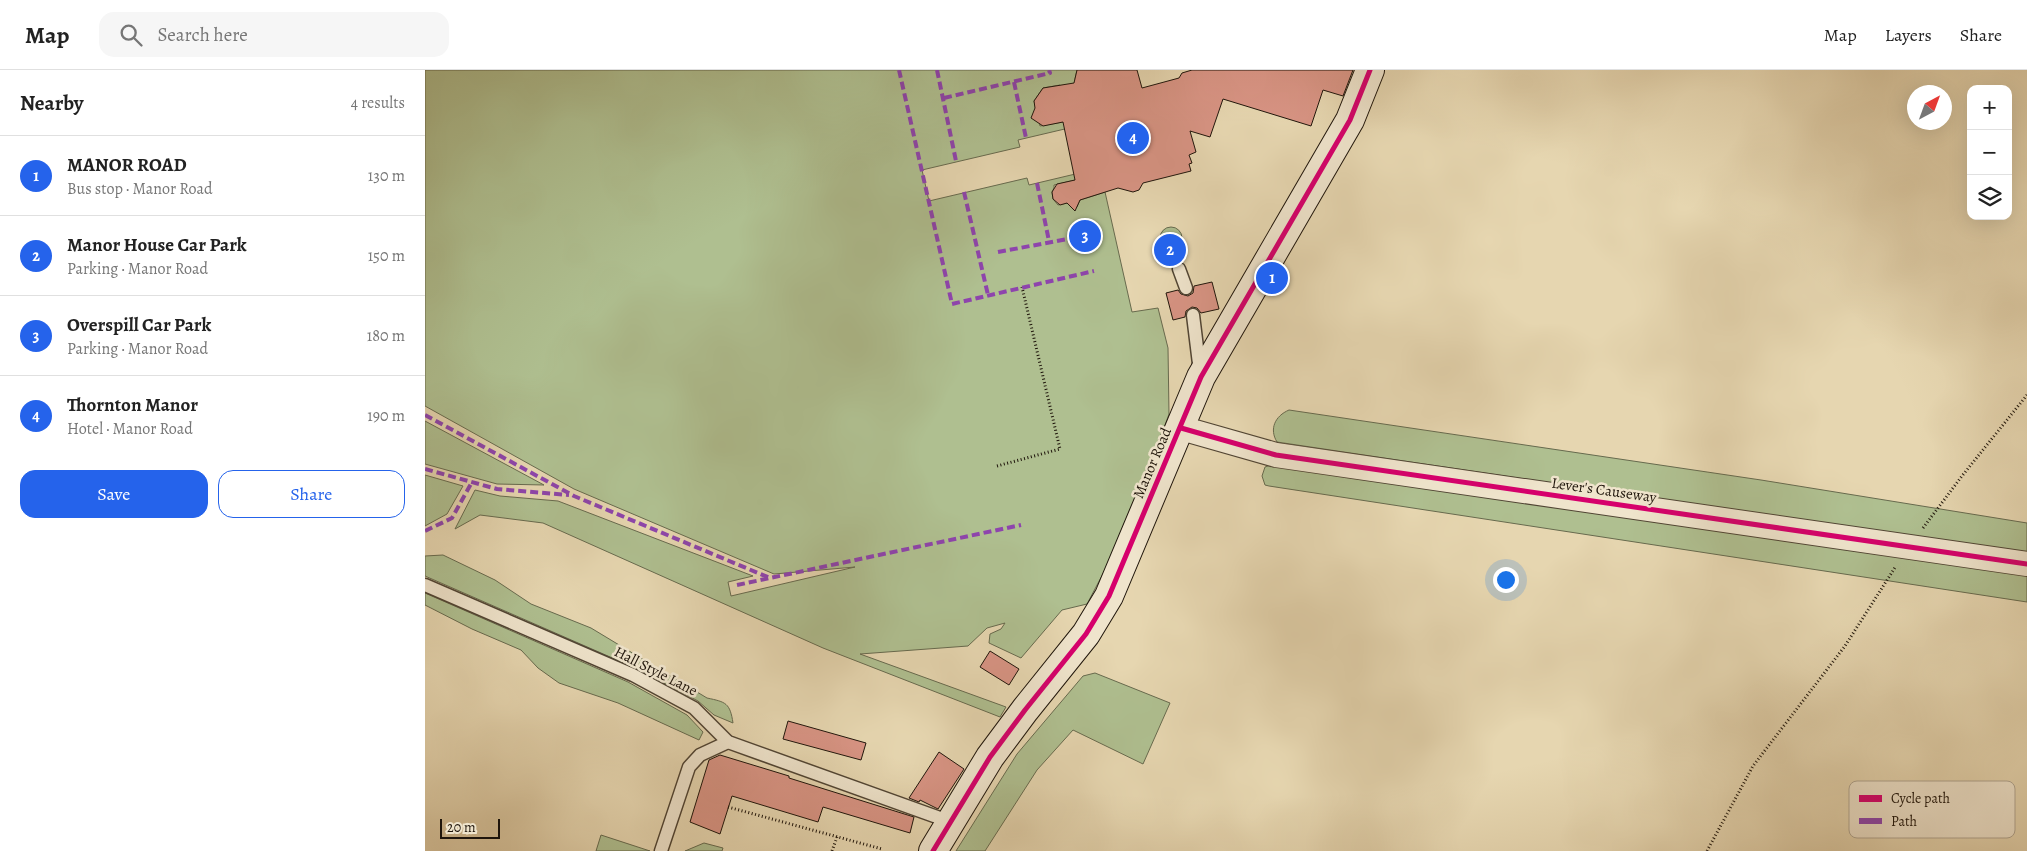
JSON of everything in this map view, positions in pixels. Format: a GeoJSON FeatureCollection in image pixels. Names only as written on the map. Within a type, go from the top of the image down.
{"type":"FeatureCollection","features":[{"type":"Feature","properties":{"kind":"street","name":"Manor Road"},"geometry":{"type":"LineString","coordinates":[[933,851],[990,757],[1086,634],[1109,596],[1201,377],[1351,120],[1370,70]]}},
{"type":"Feature","properties":{"kind":"street","name":"Lever's Causeway"},"geometry":{"type":"LineString","coordinates":[[1181,428],[1276,455],[2027,564]]}},
{"type":"Feature","properties":{"kind":"lane"},"geometry":{"type":"LineString","coordinates":[[1179,269],[1186,288]]}},
{"type":"Feature","properties":{"kind":"lane"},"geometry":{"type":"LineString","coordinates":[[1193,315],[1201,377]]}},
{"type":"Feature","properties":{"kind":"lane","name":"Hall Style Lane"},"geometry":{"type":"LineString","coordinates":[[425,585],[633,675],[694,708],[728,742],[951,822]]}},
{"type":"Feature","properties":{"kind":"lane"},"geometry":{"type":"LineString","coordinates":[[661,851],[689,767],[700,755],[728,742]]}},
{"type":"Feature","properties":{"kind":"path"},"geometry":{"type":"LineString","coordinates":[[997,466],[1059,449],[1022,288]]}},
{"type":"Feature","properties":{"kind":"path"},"geometry":{"type":"LineString","coordinates":[[1707,851],[1753,766],[1845,646],[1909,547],[1962,476],[2027,395]]}},
{"type":"Feature","properties":{"kind":"path"},"geometry":{"type":"LineString","coordinates":[[729,807],[882,849]]}},
{"type":"Feature","properties":{"kind":"path"},"geometry":{"type":"LineString","coordinates":[[832,851],[837,837]]}},
{"type":"Feature","properties":{"kind":"green space"},"geometry":{"type":"Polygon","coordinates":[[[425,70],[1077,70],[1075,79],[1078,93],[1064,98],[1060,85],[1043,88],[1034,101],[1040,126],[1068,121],[1069,128],[1018,140],[1020,147],[922,170],[929,201],[1027,178],[1029,185],[1088,171],[1088,177],[1054,185],[1053,199],[1058,205],[1067,203],[1072,208],[1077,207],[1080,200],[1105,192],[1132,312],[1158,308],[1168,348],[1169,414],[1154,456],[1106,568],[1087,604],[1062,610],[1021,658],[989,643],[990,634],[1001,629],[1005,623],[987,628],[968,646],[860,654],[1006,707],[1000,717],[823,648],[543,523],[480,515],[455,529],[475,490],[500,496],[558,501],[753,576],[728,582],[731,596],[855,567],[774,574],[574,489],[425,406],[425,70]]]}},
{"type":"Feature","properties":{"kind":"green space"},"geometry":{"type":"Polygon","coordinates":[[[1171,227],[1179,230],[1182,238],[1179,246],[1171,249],[1163,246],[1160,238],[1163,230],[1171,227]]]}},
{"type":"Feature","properties":{"kind":"green space"},"geometry":{"type":"Polygon","coordinates":[[[1289,410],[1761,480],[2027,523],[2027,554],[1277,442],[1274,432],[1275,423],[1280,416],[1289,410]]]}},
{"type":"Feature","properties":{"kind":"green space"},"geometry":{"type":"Polygon","coordinates":[[[425,421],[544,485],[497,484],[425,464],[425,421]]]}},
{"type":"Feature","properties":{"kind":"green space"},"geometry":{"type":"Polygon","coordinates":[[[1273,464],[2027,575],[2027,602],[1265,485],[1262,476],[1265,467],[1273,464]]]}},
{"type":"Feature","properties":{"kind":"green space"},"geometry":{"type":"Polygon","coordinates":[[[425,475],[463,486],[447,514],[425,526],[425,475]]]}},
{"type":"Feature","properties":{"kind":"green space"},"geometry":{"type":"Polygon","coordinates":[[[443,555],[495,580],[531,604],[591,628],[707,698],[723,702],[730,711],[733,723],[714,715],[698,701],[633,667],[425,576],[425,556],[443,555]]]}},
{"type":"Feature","properties":{"kind":"green space"},"geometry":{"type":"Polygon","coordinates":[[[425,593],[628,682],[687,715],[703,732],[699,740],[618,703],[559,683],[538,668],[521,650],[472,629],[425,605],[425,593]]]}},
{"type":"Feature","properties":{"kind":"green space"},"geometry":{"type":"Polygon","coordinates":[[[1095,673],[1170,703],[1143,764],[1073,730],[1037,770],[985,851],[956,851],[1017,754],[1083,676],[1095,673]]]}},
{"type":"Feature","properties":{"kind":"green space"},"geometry":{"type":"Polygon","coordinates":[[[601,835],[650,851],[596,851],[601,835]]]}},
{"type":"Feature","properties":{"kind":"green space"},"geometry":{"type":"Polygon","coordinates":[[[704,843],[723,848],[722,851],[685,851],[704,843]]]}},
{"type":"Feature","properties":{"kind":"building"},"geometry":{"type":"Polygon","coordinates":[[[1077,70],[1137,70],[1142,88],[1179,78],[1182,73],[1192,70],[1353,70],[1343,96],[1323,90],[1311,126],[1223,99],[1210,137],[1190,131],[1196,152],[1189,155],[1192,163],[1189,164],[1191,171],[1143,183],[1139,190],[1133,192],[1118,188],[1080,200],[1075,211],[1067,203],[1060,205],[1053,199],[1052,192],[1057,184],[1075,180],[1063,122],[1043,126],[1031,118],[1035,108],[1034,101],[1043,88],[1074,83],[1077,70]]]}},
{"type":"Feature","properties":{"kind":"building"},"geometry":{"type":"Polygon","coordinates":[[[1212,282],[1219,309],[1201,313],[1197,308],[1192,307],[1186,311],[1185,317],[1173,320],[1166,293],[1178,290],[1181,294],[1188,296],[1193,293],[1194,286],[1212,282]]]}},
{"type":"Feature","properties":{"kind":"building"},"geometry":{"type":"Polygon","coordinates":[[[990,651],[1019,669],[1009,685],[980,667],[990,651]]]}},
{"type":"Feature","properties":{"kind":"building"},"geometry":{"type":"Polygon","coordinates":[[[788,721],[866,743],[861,760],[783,739],[788,721]]]}},
{"type":"Feature","properties":{"kind":"building"},"geometry":{"type":"Polygon","coordinates":[[[939,752],[964,769],[938,809],[920,800],[919,802],[909,798],[939,752]]]}},
{"type":"Feature","properties":{"kind":"building"},"geometry":{"type":"Polygon","coordinates":[[[720,755],[914,817],[910,833],[823,807],[818,822],[732,796],[720,834],[690,822],[709,760],[720,755]]]}},
{"type":"Feature","properties":{"kind":"marked path"},"geometry":{"type":"LineString","coordinates":[[899,70],[952,304],[1094,271]]}},
{"type":"Feature","properties":{"kind":"marked path"},"geometry":{"type":"LineString","coordinates":[[937,70],[956,161]]}},
{"type":"Feature","properties":{"kind":"marked path"},"geometry":{"type":"LineString","coordinates":[[944,98],[1050,73],[1049,70]]}},
{"type":"Feature","properties":{"kind":"marked path"},"geometry":{"type":"LineString","coordinates":[[1014,82],[1026,138]]}},
{"type":"Feature","properties":{"kind":"marked path"},"geometry":{"type":"LineString","coordinates":[[1037,183],[1049,241]]}},
{"type":"Feature","properties":{"kind":"marked path"},"geometry":{"type":"LineString","coordinates":[[964,192],[988,295]]}},
{"type":"Feature","properties":{"kind":"marked path"},"geometry":{"type":"LineString","coordinates":[[998,252],[1068,239]]}},
{"type":"Feature","properties":{"kind":"marked path"},"geometry":{"type":"LineString","coordinates":[[425,415],[574,496],[770,578]]}},
{"type":"Feature","properties":{"kind":"marked path"},"geometry":{"type":"LineString","coordinates":[[425,469],[497,489],[569,495]]}},
{"type":"Feature","properties":{"kind":"marked path"},"geometry":{"type":"LineString","coordinates":[[425,531],[452,518],[472,482]]}},
{"type":"Feature","properties":{"kind":"marked path"},"geometry":{"type":"LineString","coordinates":[[737,585],[1021,525]]}},
{"type":"Feature","properties":{"kind":"cycle path"},"geometry":{"type":"LineString","coordinates":[[933,851],[990,757],[1086,634],[1109,596],[1201,377],[1350,120],[1370,70]]}},
{"type":"Feature","properties":{"kind":"cycle path"},"geometry":{"type":"LineString","coordinates":[[1181,428],[1276,455],[2027,564]]}},
{"type":"Feature","properties":{"kind":"place","name":"Thornton Manor"},"geometry":{"type":"Point","coordinates":[1133,138]}},
{"type":"Feature","properties":{"kind":"place","name":"Overspill Car Park"},"geometry":{"type":"Point","coordinates":[1085,236]}},
{"type":"Feature","properties":{"kind":"place","name":"Manor House Car Park"},"geometry":{"type":"Point","coordinates":[1170,250]}},
{"type":"Feature","properties":{"kind":"place","name":"MANOR ROAD"},"geometry":{"type":"Point","coordinates":[1272,278]}}]}
